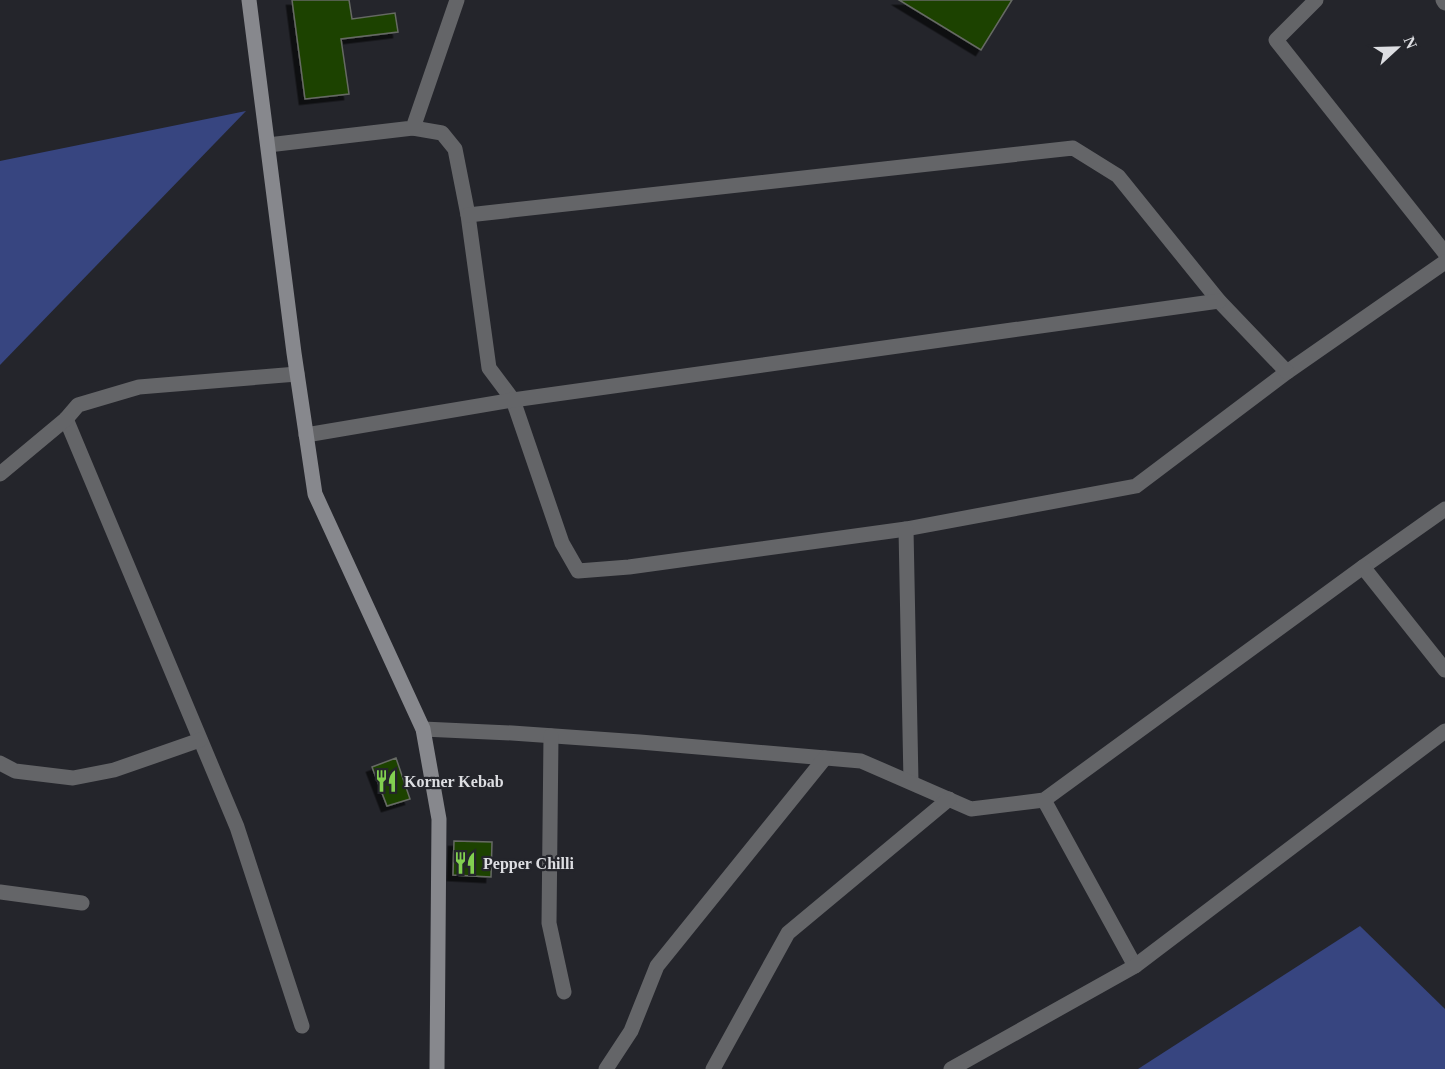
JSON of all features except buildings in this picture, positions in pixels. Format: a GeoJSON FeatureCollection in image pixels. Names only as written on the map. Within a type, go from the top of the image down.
{"type":"FeatureCollection","features":[{"type":"Feature","properties":{"kind":"main road"},"geometry":{"type":"LineString","coordinates":[[249,0],[297,374],[315,494],[423,729],[439,819],[437,1069]]}},
{"type":"Feature","properties":{"kind":"street"},"geometry":{"type":"LineString","coordinates":[[413,128],[457,0]]}},
{"type":"Feature","properties":{"kind":"street"},"geometry":{"type":"LineString","coordinates":[[1316,0],[1276,40],[1445,253]]}},
{"type":"Feature","properties":{"kind":"street"},"geometry":{"type":"LineString","coordinates":[[268,145],[413,128],[442,133],[455,149],[468,215],[489,368],[513,400],[562,543],[578,571],[629,567],[906,529],[1136,486],[1287,372],[1445,262]]}},
{"type":"Feature","properties":{"kind":"street"},"geometry":{"type":"LineString","coordinates":[[468,215],[1073,148],[1118,176],[1219,301],[1287,372]]}},
{"type":"Feature","properties":{"kind":"street"},"geometry":{"type":"LineString","coordinates":[[306,435],[513,400],[1219,301]]}},
{"type":"Feature","properties":{"kind":"street"},"geometry":{"type":"LineString","coordinates":[[0,474],[66,419],[78,405],[140,387],[297,374]]}},
{"type":"Feature","properties":{"kind":"street"},"geometry":{"type":"LineString","coordinates":[[66,419],[237,827],[302,1026]]}},
{"type":"Feature","properties":{"kind":"street"},"geometry":{"type":"LineString","coordinates":[[423,729],[551,736],[861,761],[971,809],[1044,800],[1445,509]]}},
{"type":"Feature","properties":{"kind":"street"},"geometry":{"type":"LineString","coordinates":[[906,529],[911,782]]}},
{"type":"Feature","properties":{"kind":"street"},"geometry":{"type":"LineString","coordinates":[[1363,567],[1445,670]]}},
{"type":"Feature","properties":{"kind":"street"},"geometry":{"type":"LineString","coordinates":[[951,1069],[1135,966],[1445,732]]}},
{"type":"Feature","properties":{"kind":"street"},"geometry":{"type":"LineString","coordinates":[[551,736],[549,923],[564,992]]}},
{"type":"Feature","properties":{"kind":"street"},"geometry":{"type":"LineString","coordinates":[[0,763],[15,771],[74,778],[114,770],[200,740]]}},
{"type":"Feature","properties":{"kind":"street"},"geometry":{"type":"LineString","coordinates":[[606,1069],[631,1031],[657,966],[825,758]]}},
{"type":"Feature","properties":{"kind":"street"},"geometry":{"type":"LineString","coordinates":[[713,1069],[788,933],[949,799]]}},
{"type":"Feature","properties":{"kind":"street"},"geometry":{"type":"LineString","coordinates":[[1044,800],[1135,966]]}},
{"type":"Feature","properties":{"kind":"street"},"geometry":{"type":"LineString","coordinates":[[0,892],[82,903]]}},
{"type":"Feature","properties":{"kind":"shaded area"},"geometry":{"type":"Polygon","coordinates":[[[246,111],[0,365],[0,161],[246,111]]]}},
{"type":"Feature","properties":{"kind":"shaded area"},"geometry":{"type":"Polygon","coordinates":[[[1360,926],[1445,1009],[1445,1069],[1138,1069],[1360,926]]]}},
{"type":"Feature","properties":{"kind":"place","name":"Korner Kebab"},"geometry":{"type":"Point","coordinates":[386,781]}},
{"type":"Feature","properties":{"kind":"place","name":"Pepper Chilli"},"geometry":{"type":"Point","coordinates":[465,863]}}]}
